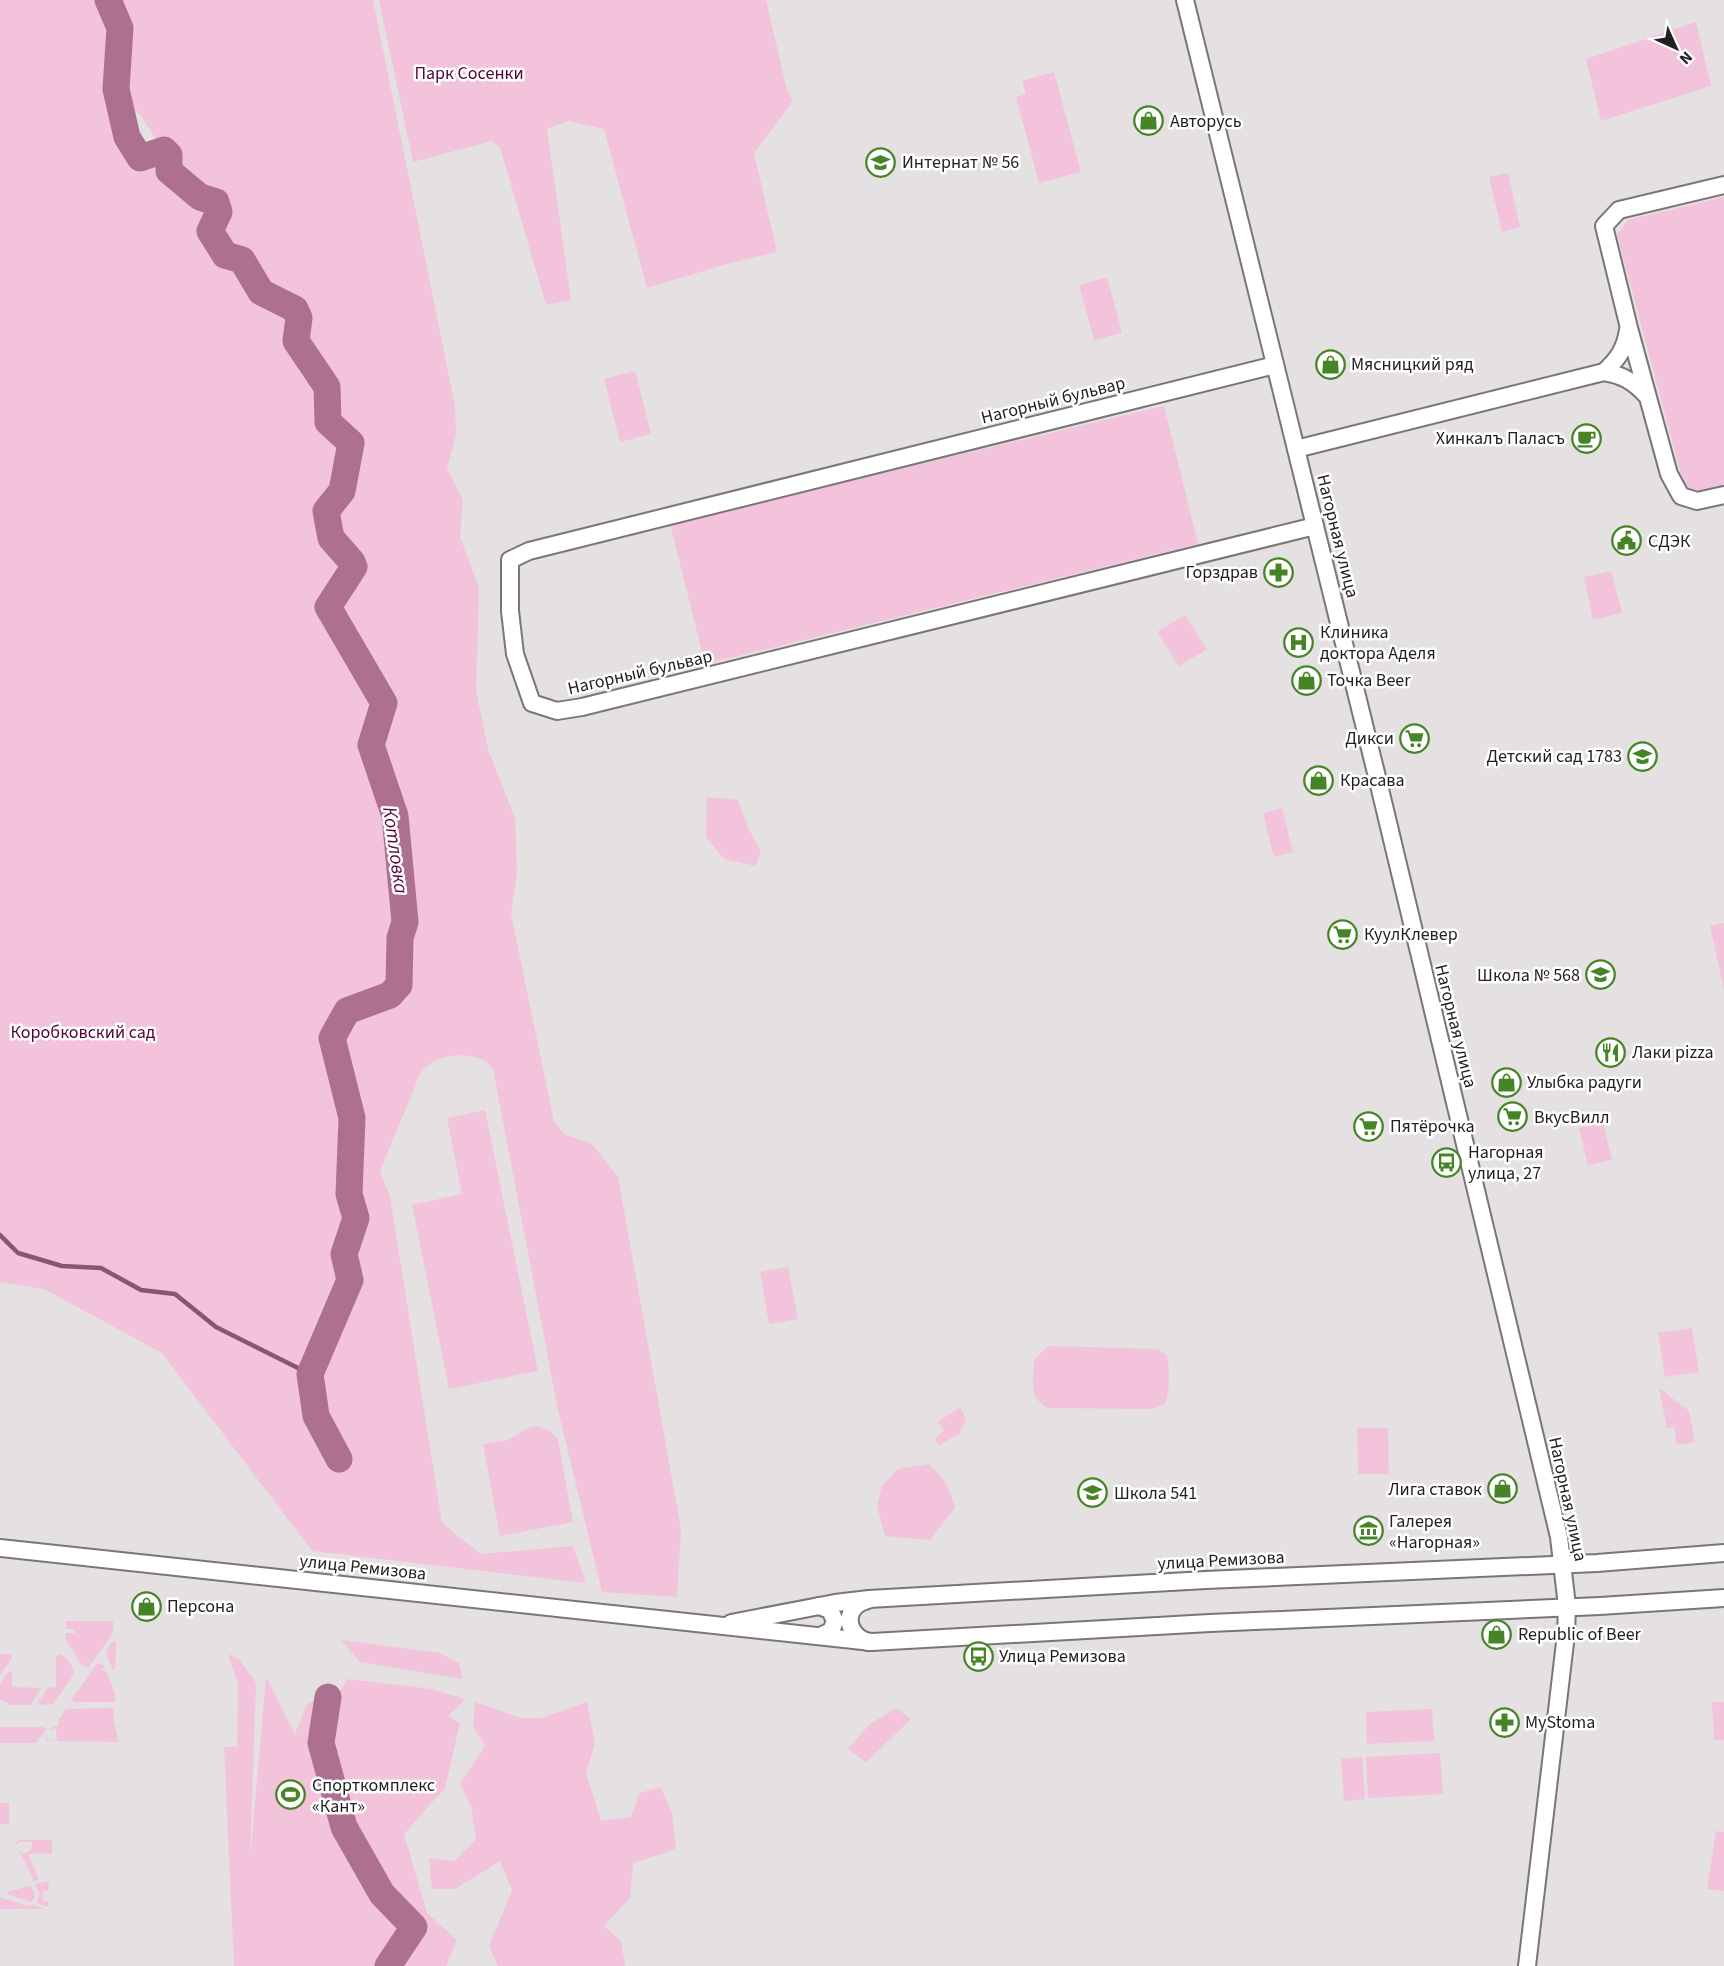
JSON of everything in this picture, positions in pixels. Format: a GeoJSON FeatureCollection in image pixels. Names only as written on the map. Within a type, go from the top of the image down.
{"type":"FeatureCollection","features":[{"type":"Feature","properties":{"kind":"street","name":"Нагорная улица"},"geometry":{"type":"LineString","coordinates":[[1185,0],[1316,526],[1559,1537],[1567,1606],[1564,1651],[1527,1966]]}},
{"type":"Feature","properties":{"kind":"street"},"geometry":{"type":"LineString","coordinates":[[1724,185],[1619,210],[1604,226],[1669,474],[1681,496],[1697,501],[1724,495]]}},
{"type":"Feature","properties":{"kind":"street"},"geometry":{"type":"LineString","coordinates":[[1604,372],[1617,360],[1625,345],[1629,328]]}},
{"type":"Feature","properties":{"kind":"street","name":"Нагорный бульвар"},"geometry":{"type":"LineString","coordinates":[[1275,366],[529,551],[510,560],[510,611],[516,654],[532,703],[557,711],[582,707],[1316,526]]}},
{"type":"Feature","properties":{"kind":"street"},"geometry":{"type":"LineString","coordinates":[[1296,449],[1604,372],[1621,375],[1636,384],[1648,397]]}},
{"type":"Feature","properties":{"kind":"street","name":"улица Ремизова"},"geometry":{"type":"LineString","coordinates":[[0,1548],[872,1642],[1724,1598]]}},
{"type":"Feature","properties":{"kind":"street","name":"улица Ремизова"},"geometry":{"type":"LineString","coordinates":[[721,1625],[869,1599],[1214,1579],[1562,1564],[1724,1553]]}},
{"type":"Feature","properties":{"kind":"street"},"geometry":{"type":"LineString","coordinates":[[869,1599],[857,1604],[850,1615],[850,1622],[855,1634],[872,1642]]}},
{"type":"Feature","properties":{"kind":"street"},"geometry":{"type":"LineString","coordinates":[[819,1606],[830,1610],[835,1621],[831,1631],[820,1636]]}},
{"type":"Feature","properties":{"kind":"green space","name":"Коробковский сад"},"geometry":{"type":"Polygon","coordinates":[[[0,0],[373,0],[455,406],[456,435],[447,468],[463,500],[460,537],[479,588],[476,690],[488,749],[515,818],[517,872],[511,914],[554,1122],[565,1135],[591,1143],[618,1177],[681,1529],[677,1597],[602,1592],[558,1410],[493,1069],[487,1062],[464,1055],[443,1058],[426,1067],[420,1075],[380,1171],[390,1197],[442,1523],[481,1554],[573,1546],[586,1583],[312,1551],[162,1353],[44,1289],[0,1282],[0,0]],[[138,111],[125,138],[139,159],[164,152],[138,111]]]}},
{"type":"Feature","properties":{"kind":"green space","name":"Парк Сосенки"},"geometry":{"type":"Polygon","coordinates":[[[379,0],[766,0],[787,90],[793,101],[754,153],[777,252],[647,288],[604,129],[569,121],[547,129],[571,300],[546,305],[500,147],[492,141],[413,162],[379,0]]]}},
{"type":"Feature","properties":{"kind":"green space"},"geometry":{"type":"Polygon","coordinates":[[[1696,22],[1711,86],[1601,121],[1586,59],[1696,22]]]}},
{"type":"Feature","properties":{"kind":"green space"},"geometry":{"type":"Polygon","coordinates":[[[1054,72],[1081,172],[1039,183],[1016,97],[1026,94],[1022,81],[1054,72]]]}},
{"type":"Feature","properties":{"kind":"green space"},"geometry":{"type":"Polygon","coordinates":[[[1508,173],[1520,227],[1502,232],[1489,177],[1508,173]]]}},
{"type":"Feature","properties":{"kind":"green space"},"geometry":{"type":"Polygon","coordinates":[[[1724,197],[1724,487],[1697,493],[1684,485],[1617,235],[1628,220],[1724,197]]]}},
{"type":"Feature","properties":{"kind":"green space"},"geometry":{"type":"Polygon","coordinates":[[[1107,277],[1122,333],[1094,340],[1079,285],[1107,277]]]}},
{"type":"Feature","properties":{"kind":"green space"},"geometry":{"type":"Polygon","coordinates":[[[635,371],[651,434],[620,442],[604,379],[635,371]]]}},
{"type":"Feature","properties":{"kind":"green space"},"geometry":{"type":"Polygon","coordinates":[[[1164,406],[1198,544],[705,664],[670,524],[1164,406]]]}},
{"type":"Feature","properties":{"kind":"green space"},"geometry":{"type":"Polygon","coordinates":[[[1611,571],[1622,613],[1593,620],[1584,577],[1611,571]]]}},
{"type":"Feature","properties":{"kind":"green space"},"geometry":{"type":"Polygon","coordinates":[[[1185,615],[1207,649],[1179,666],[1157,632],[1185,615]]]}},
{"type":"Feature","properties":{"kind":"green space"},"geometry":{"type":"Polygon","coordinates":[[[707,797],[738,800],[748,828],[761,851],[756,866],[724,859],[706,837],[707,797]]]}},
{"type":"Feature","properties":{"kind":"green space"},"geometry":{"type":"Polygon","coordinates":[[[1282,808],[1293,852],[1274,857],[1263,813],[1282,808]]]}},
{"type":"Feature","properties":{"kind":"green space"},"geometry":{"type":"Polygon","coordinates":[[[1724,923],[1724,989],[1710,926],[1724,923]]]}},
{"type":"Feature","properties":{"kind":"green space"},"geometry":{"type":"Polygon","coordinates":[[[485,1110],[538,1371],[449,1389],[412,1205],[462,1194],[447,1118],[485,1110]]]}},
{"type":"Feature","properties":{"kind":"green space"},"geometry":{"type":"Polygon","coordinates":[[[1603,1123],[1612,1160],[1588,1165],[1579,1128],[1603,1123]]]}},
{"type":"Feature","properties":{"kind":"green space"},"geometry":{"type":"Polygon","coordinates":[[[788,1267],[798,1319],[769,1324],[760,1272],[788,1267]]]}},
{"type":"Feature","properties":{"kind":"green space"},"geometry":{"type":"Polygon","coordinates":[[[1692,1328],[1699,1372],[1665,1377],[1658,1333],[1692,1328]]]}},
{"type":"Feature","properties":{"kind":"green space"},"geometry":{"type":"Polygon","coordinates":[[[1048,1346],[1157,1349],[1167,1355],[1168,1361],[1169,1386],[1165,1404],[1152,1409],[1048,1408],[1037,1399],[1033,1381],[1034,1360],[1048,1346]]]}},
{"type":"Feature","properties":{"kind":"green space"},"geometry":{"type":"Polygon","coordinates":[[[1659,1388],[1689,1411],[1695,1442],[1677,1445],[1674,1427],[1667,1428],[1659,1388]]]}},
{"type":"Feature","properties":{"kind":"green space"},"geometry":{"type":"Polygon","coordinates":[[[960,1407],[966,1419],[959,1434],[939,1445],[935,1438],[944,1431],[938,1422],[960,1407]]]}},
{"type":"Feature","properties":{"kind":"green space"},"geometry":{"type":"Polygon","coordinates":[[[537,1426],[550,1431],[558,1440],[573,1522],[500,1536],[483,1444],[508,1440],[530,1427],[537,1426]]]}},
{"type":"Feature","properties":{"kind":"green space"},"geometry":{"type":"Polygon","coordinates":[[[1357,1428],[1388,1428],[1389,1474],[1358,1474],[1357,1428]]]}},
{"type":"Feature","properties":{"kind":"green space"},"geometry":{"type":"Polygon","coordinates":[[[928,1464],[946,1483],[955,1508],[930,1540],[885,1536],[877,1506],[882,1486],[898,1469],[928,1464]]]}},
{"type":"Feature","properties":{"kind":"green space"},"geometry":{"type":"Polygon","coordinates":[[[66,1621],[113,1621],[113,1633],[88,1668],[83,1666],[66,1640],[66,1633],[75,1633],[75,1629],[66,1629],[66,1621]]]}},
{"type":"Feature","properties":{"kind":"green space"},"geometry":{"type":"Polygon","coordinates":[[[341,1640],[440,1653],[459,1663],[463,1679],[360,1662],[341,1640]]]}},
{"type":"Feature","properties":{"kind":"green space"},"geometry":{"type":"Polygon","coordinates":[[[112,1642],[116,1643],[115,1670],[112,1669],[106,1652],[112,1642]]]}},
{"type":"Feature","properties":{"kind":"green space"},"geometry":{"type":"Polygon","coordinates":[[[0,1654],[12,1654],[12,1658],[0,1675],[0,1654]]]}},
{"type":"Feature","properties":{"kind":"green space"},"geometry":{"type":"Polygon","coordinates":[[[59,1654],[69,1662],[74,1674],[53,1704],[41,1705],[38,1702],[48,1688],[56,1687],[56,1657],[59,1654]]]}},
{"type":"Feature","properties":{"kind":"green space"},"geometry":{"type":"Polygon","coordinates":[[[228,1654],[239,1659],[256,1683],[250,1861],[266,1677],[295,1734],[307,1704],[338,1694],[348,1679],[431,1689],[466,1699],[448,1716],[460,1723],[445,1788],[404,1834],[427,1913],[457,1940],[446,1966],[234,1966],[224,1747],[237,1747],[238,1683],[228,1654]]]}},
{"type":"Feature","properties":{"kind":"green space"},"geometry":{"type":"Polygon","coordinates":[[[101,1663],[105,1667],[101,1669],[106,1671],[115,1693],[115,1702],[73,1702],[72,1699],[97,1664],[101,1663]]]}},
{"type":"Feature","properties":{"kind":"green space"},"geometry":{"type":"Polygon","coordinates":[[[9,1671],[12,1673],[12,1687],[41,1688],[31,1705],[11,1705],[0,1699],[0,1684],[9,1671]]]}},
{"type":"Feature","properties":{"kind":"green space"},"geometry":{"type":"Polygon","coordinates":[[[475,1702],[521,1718],[541,1718],[587,1702],[595,1743],[586,1773],[601,1821],[631,1817],[640,1793],[661,1787],[672,1814],[676,1848],[633,1863],[630,1898],[604,1926],[621,1941],[625,1966],[498,1966],[489,1946],[512,1890],[500,1861],[455,1889],[432,1889],[429,1858],[454,1861],[476,1840],[471,1806],[460,1784],[485,1746],[473,1726],[475,1702]]]}},
{"type":"Feature","properties":{"kind":"green space"},"geometry":{"type":"Polygon","coordinates":[[[1712,1702],[1724,1702],[1724,1740],[1714,1740],[1712,1702]]]}},
{"type":"Feature","properties":{"kind":"green space"},"geometry":{"type":"Polygon","coordinates":[[[114,1708],[113,1718],[119,1742],[45,1741],[48,1734],[47,1741],[57,1740],[56,1728],[50,1731],[54,1726],[58,1726],[58,1721],[66,1709],[114,1708]]]}},
{"type":"Feature","properties":{"kind":"green space"},"geometry":{"type":"Polygon","coordinates":[[[896,1708],[911,1719],[866,1762],[848,1749],[869,1725],[896,1708]]]}},
{"type":"Feature","properties":{"kind":"green space"},"geometry":{"type":"Polygon","coordinates":[[[1432,1709],[1434,1741],[1367,1744],[1366,1712],[1432,1709]]]}},
{"type":"Feature","properties":{"kind":"green space"},"geometry":{"type":"Polygon","coordinates":[[[0,1727],[43,1727],[46,1729],[36,1743],[0,1743],[0,1727]]]}},
{"type":"Feature","properties":{"kind":"green space"},"geometry":{"type":"Polygon","coordinates":[[[1440,1753],[1443,1794],[1368,1798],[1366,1757],[1440,1753]]]}},
{"type":"Feature","properties":{"kind":"green space"},"geometry":{"type":"Polygon","coordinates":[[[1362,1757],[1365,1799],[1344,1801],[1341,1759],[1362,1757]]]}},
{"type":"Feature","properties":{"kind":"green space"},"geometry":{"type":"Polygon","coordinates":[[[0,1803],[9,1803],[9,1824],[0,1824],[0,1803]]]}},
{"type":"Feature","properties":{"kind":"green space"},"geometry":{"type":"Polygon","coordinates":[[[1716,1831],[1724,1832],[1724,1891],[1707,1889],[1716,1831]]]}},
{"type":"Feature","properties":{"kind":"green space"},"geometry":{"type":"Polygon","coordinates":[[[19,1840],[52,1840],[52,1853],[28,1854],[39,1880],[34,1881],[19,1850],[23,1854],[31,1850],[32,1842],[18,1842],[17,1846],[16,1842],[19,1840]]]}},
{"type":"Feature","properties":{"kind":"green space"},"geometry":{"type":"Polygon","coordinates":[[[49,1881],[48,1891],[43,1891],[43,1901],[48,1901],[48,1907],[37,1903],[40,1893],[35,1884],[49,1881]]]}},
{"type":"Feature","properties":{"kind":"green space"},"geometry":{"type":"Polygon","coordinates":[[[31,1886],[35,1896],[31,1902],[7,1894],[9,1891],[31,1886]]]}},
{"type":"Feature","properties":{"kind":"green space"},"geometry":{"type":"Polygon","coordinates":[[[0,1897],[27,1906],[34,1905],[44,1909],[0,1909],[0,1897]]]}},
{"type":"Feature","properties":{"kind":"waterway","name":"Котловка"},"geometry":{"type":"LineString","coordinates":[[108,0],[120,28],[116,89],[127,137],[140,158],[164,150],[169,155],[169,171],[200,197],[216,202],[219,212],[210,231],[225,255],[242,260],[261,292],[295,309],[299,318],[296,341],[327,387],[328,422],[351,443],[342,491],[326,511],[331,538],[354,567],[328,607],[384,703],[371,745],[395,816],[405,922],[400,938],[399,985],[390,995],[347,1011],[332,1038],[352,1118],[349,1194],[356,1218],[344,1254],[350,1280],[310,1374],[316,1416],[339,1459]]}},
{"type":"Feature","properties":{"kind":"waterway"},"geometry":{"type":"LineString","coordinates":[[0,1235],[18,1253],[62,1266],[101,1268],[141,1290],[175,1294],[216,1327],[310,1374]]}},
{"type":"Feature","properties":{"kind":"waterway","name":"Котловка"},"geometry":{"type":"LineString","coordinates":[[328,1697],[321,1743],[344,1827],[382,1894],[414,1927],[388,1966]]}},
{"type":"Feature","properties":{"kind":"place","name":"Авторусь"},"geometry":{"type":"Point","coordinates":[1149,121]}},
{"type":"Feature","properties":{"kind":"place","name":"Интернат № 56"},"geometry":{"type":"Point","coordinates":[881,162]}},
{"type":"Feature","properties":{"kind":"place","name":"Мясницкий ряд"},"geometry":{"type":"Point","coordinates":[1330,364]}},
{"type":"Feature","properties":{"kind":"place","name":"Хинкалъ Паласъ"},"geometry":{"type":"Point","coordinates":[1586,438]}},
{"type":"Feature","properties":{"kind":"place","name":"СДЭК"},"geometry":{"type":"Point","coordinates":[1627,541]}},
{"type":"Feature","properties":{"kind":"place","name":"Горздрав"},"geometry":{"type":"Point","coordinates":[1279,572]}},
{"type":"Feature","properties":{"kind":"place","name":"Клиника доктора Аделя"},"geometry":{"type":"Point","coordinates":[1299,642]}},
{"type":"Feature","properties":{"kind":"place","name":"Точка Beer"},"geometry":{"type":"Point","coordinates":[1306,680]}},
{"type":"Feature","properties":{"kind":"place","name":"Дикси"},"geometry":{"type":"Point","coordinates":[1415,738]}},
{"type":"Feature","properties":{"kind":"place","name":"Детский сад 1783"},"geometry":{"type":"Point","coordinates":[1643,756]}},
{"type":"Feature","properties":{"kind":"place","name":"Красава"},"geometry":{"type":"Point","coordinates":[1319,780]}},
{"type":"Feature","properties":{"kind":"place","name":"КуулКлевер"},"geometry":{"type":"Point","coordinates":[1343,934]}},
{"type":"Feature","properties":{"kind":"place","name":"Школа № 568"},"geometry":{"type":"Point","coordinates":[1601,975]}},
{"type":"Feature","properties":{"kind":"place","name":"Лаки pizza"},"geometry":{"type":"Point","coordinates":[1611,1052]}},
{"type":"Feature","properties":{"kind":"place","name":"Улыбка радуги"},"geometry":{"type":"Point","coordinates":[1506,1082]}},
{"type":"Feature","properties":{"kind":"place","name":"ВкусВилл"},"geometry":{"type":"Point","coordinates":[1513,1117]}},
{"type":"Feature","properties":{"kind":"place","name":"Пятёрочка"},"geometry":{"type":"Point","coordinates":[1369,1126]}},
{"type":"Feature","properties":{"kind":"place","name":"Нагорная улица, 27"},"geometry":{"type":"Point","coordinates":[1447,1162]}},
{"type":"Feature","properties":{"kind":"place","name":"Лига ставок"},"geometry":{"type":"Point","coordinates":[1503,1489]}},
{"type":"Feature","properties":{"kind":"place","name":"Школа 541"},"geometry":{"type":"Point","coordinates":[1093,1493]}},
{"type":"Feature","properties":{"kind":"place","name":"Галерея «Нагорная»"},"geometry":{"type":"Point","coordinates":[1368,1531]}},
{"type":"Feature","properties":{"kind":"place","name":"Персона"},"geometry":{"type":"Point","coordinates":[146,1606]}},
{"type":"Feature","properties":{"kind":"place","name":"Republic of Beer"},"geometry":{"type":"Point","coordinates":[1497,1634]}},
{"type":"Feature","properties":{"kind":"place","name":"Улица Ремизова"},"geometry":{"type":"Point","coordinates":[978,1656]}},
{"type":"Feature","properties":{"kind":"place","name":"MyStoma"},"geometry":{"type":"Point","coordinates":[1504,1722]}},
{"type":"Feature","properties":{"kind":"place","name":"Спорткомплекс «Кант»"},"geometry":{"type":"Point","coordinates":[291,1795]}}]}
